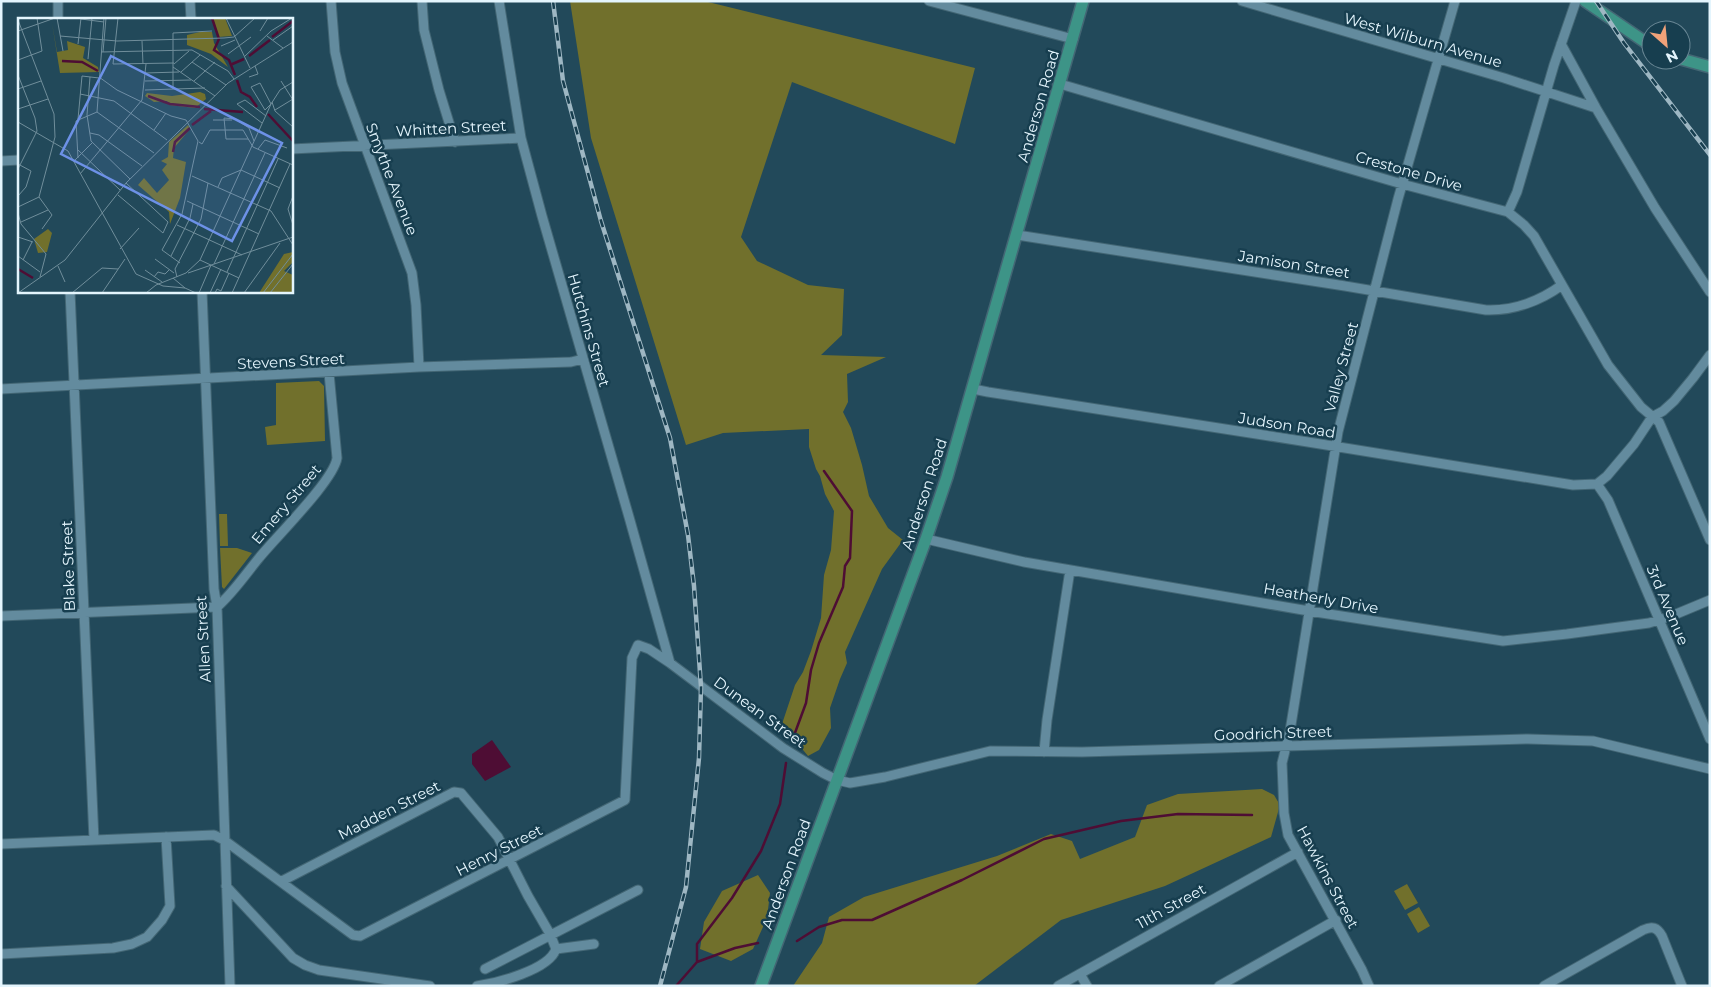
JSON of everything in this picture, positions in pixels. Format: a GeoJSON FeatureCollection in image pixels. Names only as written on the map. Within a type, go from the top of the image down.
{"type":"FeatureCollection","features":[{"type":"Feature","properties":{"kind":"main road","name":"Anderson Road"},"geometry":{"type":"LineString","coordinates":[[761,986],[926,539],[973,389],[1083,1]]}},
{"type":"Feature","properties":{"kind":"main road"},"geometry":{"type":"LineString","coordinates":[[1585,1],[1641,39]]}},
{"type":"Feature","properties":{"kind":"main road"},"geometry":{"type":"LineString","coordinates":[[1691,62],[1710,67]]}},
{"type":"Feature","properties":{"kind":"street"},"geometry":{"type":"LineString","coordinates":[[58,1],[58,18]]}},
{"type":"Feature","properties":{"kind":"street"},"geometry":{"type":"LineString","coordinates":[[190,1],[191,18]]}},
{"type":"Feature","properties":{"kind":"street","name":"Smythe Avenue"},"geometry":{"type":"LineString","coordinates":[[331,1],[334,43],[338,66],[412,273],[416,305],[419,367]]}},
{"type":"Feature","properties":{"kind":"street"},"geometry":{"type":"LineString","coordinates":[[422,1],[424,30],[439,90],[455,142]]}},
{"type":"Feature","properties":{"kind":"street","name":"Hutchins Street"},"geometry":{"type":"LineString","coordinates":[[499,1],[522,138],[542,216],[670,663]]}},
{"type":"Feature","properties":{"kind":"street"},"geometry":{"type":"LineString","coordinates":[[929,1],[1073,39]]}},
{"type":"Feature","properties":{"kind":"street","name":"West Wilburn Avenue"},"geometry":{"type":"LineString","coordinates":[[1242,1],[1439,58],[1596,108]]}},
{"type":"Feature","properties":{"kind":"street","name":"Valley Street"},"geometry":{"type":"LineString","coordinates":[[1286,746],[1338,432],[1402,184],[1455,1]]}},
{"type":"Feature","properties":{"kind":"street"},"geometry":{"type":"LineString","coordinates":[[1508,212],[1517,192],[1546,91],[1576,1]]}},
{"type":"Feature","properties":{"kind":"street"},"geometry":{"type":"LineString","coordinates":[[1561,44],[1596,108],[1656,208],[1710,292]]}},
{"type":"Feature","properties":{"kind":"street","name":"Crestone Drive"},"geometry":{"type":"LineString","coordinates":[[1060,84],[1402,184],[1508,212],[1534,236],[1608,364],[1641,407],[1660,422],[1710,540]]}},
{"type":"Feature","properties":{"kind":"street","name":"Whitten Street"},"geometry":{"type":"LineString","coordinates":[[292,149],[522,138]]}},
{"type":"Feature","properties":{"kind":"street"},"geometry":{"type":"LineString","coordinates":[[1,161],[18,160]]}},
{"type":"Feature","properties":{"kind":"street","name":"Jamison Street"},"geometry":{"type":"LineString","coordinates":[[1017,235],[1498,310],[1522,305],[1554,291],[1562,285]]}},
{"type":"Feature","properties":{"kind":"street","name":"Blake Street"},"geometry":{"type":"LineString","coordinates":[[70,292],[94,840]]}},
{"type":"Feature","properties":{"kind":"street","name":"Allen Street"},"geometry":{"type":"LineString","coordinates":[[202,292],[230,986]]}},
{"type":"Feature","properties":{"kind":"street"},"geometry":{"type":"LineString","coordinates":[[1597,484],[1607,476],[1634,444],[1652,417],[1663,411],[1674,401],[1710,355]]}},
{"type":"Feature","properties":{"kind":"street","name":"Stevens Street"},"geometry":{"type":"LineString","coordinates":[[1,389],[419,367],[571,362],[583,359]]}},
{"type":"Feature","properties":{"kind":"street","name":"Emery Street"},"geometry":{"type":"LineString","coordinates":[[216,608],[229,597],[259,558],[321,487],[335,465],[337,458],[329,373]]}},
{"type":"Feature","properties":{"kind":"street","name":"Judson Road"},"geometry":{"type":"LineString","coordinates":[[973,389],[1573,486],[1597,484]]}},
{"type":"Feature","properties":{"kind":"street","name":"3rd Avenue"},"geometry":{"type":"LineString","coordinates":[[1597,484],[1608,500],[1710,739]]}},
{"type":"Feature","properties":{"kind":"street","name":"Heatherly Drive"},"geometry":{"type":"LineString","coordinates":[[926,539],[1024,562],[1503,641],[1638,625],[1659,620],[1710,600]]}},
{"type":"Feature","properties":{"kind":"street"},"geometry":{"type":"LineString","coordinates":[[1044,752],[1047,720],[1070,570]]}},
{"type":"Feature","properties":{"kind":"street"},"geometry":{"type":"LineString","coordinates":[[1,616],[144,609],[216,608]]}},
{"type":"Feature","properties":{"kind":"street","name":"Henry Street"},"geometry":{"type":"LineString","coordinates":[[224,840],[356,936],[372,930],[625,800],[632,658],[638,644],[643,645],[670,663]]}},
{"type":"Feature","properties":{"kind":"street","name":"Dunean Street"},"geometry":{"type":"LineString","coordinates":[[670,663],[783,748],[837,780]]}},
{"type":"Feature","properties":{"kind":"street","name":"Goodrich Street"},"geometry":{"type":"LineString","coordinates":[[837,780],[850,783],[885,777],[990,751],[1082,752],[1518,739],[1569,739],[1613,744],[1710,769]]}},
{"type":"Feature","properties":{"kind":"street","name":"Hawkins Street"},"geometry":{"type":"LineString","coordinates":[[1286,746],[1282,763],[1284,813],[1290,840],[1336,920],[1369,986]]}},
{"type":"Feature","properties":{"kind":"street","name":"Madden Street"},"geometry":{"type":"LineString","coordinates":[[282,881],[457,791],[487,822],[498,837],[510,860]]}},
{"type":"Feature","properties":{"kind":"street"},"geometry":{"type":"LineString","coordinates":[[1,844],[214,835],[224,840]]}},
{"type":"Feature","properties":{"kind":"street"},"geometry":{"type":"LineString","coordinates":[[1,954],[113,948],[132,944],[147,938],[162,920],[170,906],[166,837]]}},
{"type":"Feature","properties":{"kind":"street","name":"11th Street"},"geometry":{"type":"LineString","coordinates":[[1058,986],[1298,852]]}},
{"type":"Feature","properties":{"kind":"street"},"geometry":{"type":"LineString","coordinates":[[477,986],[499,982],[526,972],[552,958],[556,949],[550,934],[510,860]]}},
{"type":"Feature","properties":{"kind":"street"},"geometry":{"type":"LineString","coordinates":[[226,886],[287,952],[306,965],[319,970],[430,986]]}},
{"type":"Feature","properties":{"kind":"street"},"geometry":{"type":"LineString","coordinates":[[485,969],[638,890]]}},
{"type":"Feature","properties":{"kind":"street"},"geometry":{"type":"LineString","coordinates":[[1219,986],[1336,920]]}},
{"type":"Feature","properties":{"kind":"street"},"geometry":{"type":"LineString","coordinates":[[1544,986],[1647,928],[1659,930],[1682,986]]}},
{"type":"Feature","properties":{"kind":"street"},"geometry":{"type":"LineString","coordinates":[[556,949],[594,944]]}},
{"type":"Feature","properties":{"kind":"street"},"geometry":{"type":"LineString","coordinates":[[1080,974],[1087,986]]}},
{"type":"Feature","properties":{"kind":"shaded area"},"geometry":{"type":"Polygon","coordinates":[[[570,1],[704,1],[975,68],[955,144],[792,82],[741,237],[757,261],[808,285],[844,289],[842,335],[821,355],[886,357],[847,374],[848,402],[843,412],[851,428],[869,496],[888,528],[903,540],[882,569],[845,652],[847,663],[830,708],[831,728],[819,750],[808,756],[782,724],[795,685],[803,672],[811,651],[821,618],[824,575],[831,550],[834,511],[825,494],[809,447],[809,429],[723,433],[686,445],[591,138],[570,1]]]}},
{"type":"Feature","properties":{"kind":"shaded area"},"geometry":{"type":"Polygon","coordinates":[[[319,381],[324,386],[325,441],[267,445],[265,427],[276,425],[276,383],[319,381]]]}},
{"type":"Feature","properties":{"kind":"shaded area"},"geometry":{"type":"Polygon","coordinates":[[[219,514],[227,514],[228,546],[220,546],[219,514]]]}},
{"type":"Feature","properties":{"kind":"shaded area"},"geometry":{"type":"Polygon","coordinates":[[[220,548],[237,548],[252,553],[224,589],[222,587],[220,548]]]}},
{"type":"Feature","properties":{"kind":"shaded area"},"geometry":{"type":"Polygon","coordinates":[[[492,740],[511,767],[485,781],[472,764],[472,754],[492,740]]]}},
{"type":"Feature","properties":{"kind":"shaded area"},"geometry":{"type":"Polygon","coordinates":[[[1262,789],[1274,795],[1280,805],[1271,837],[1165,886],[1061,920],[974,986],[793,986],[822,943],[829,917],[864,897],[997,856],[1051,834],[1072,841],[1080,859],[1135,837],[1147,805],[1178,794],[1262,789]]]}},
{"type":"Feature","properties":{"kind":"shaded area"},"geometry":{"type":"Polygon","coordinates":[[[758,875],[770,893],[767,918],[753,949],[731,961],[700,949],[704,922],[722,891],[758,875]]]}},
{"type":"Feature","properties":{"kind":"shaded area"},"geometry":{"type":"Polygon","coordinates":[[[1407,884],[1418,903],[1405,910],[1394,891],[1407,884]]]}},
{"type":"Feature","properties":{"kind":"shaded area"},"geometry":{"type":"Polygon","coordinates":[[[1419,907],[1430,926],[1418,933],[1407,914],[1419,907]]]}},
{"type":"Feature","properties":{"kind":"waterway"},"geometry":{"type":"LineString","coordinates":[[792,741],[806,703],[811,670],[819,643],[843,587],[845,566],[850,558],[852,511],[824,471]]}},
{"type":"Feature","properties":{"kind":"waterway"},"geometry":{"type":"LineString","coordinates":[[697,962],[697,944],[732,898],[761,851],[780,804],[786,763]]}},
{"type":"Feature","properties":{"kind":"waterway"},"geometry":{"type":"LineString","coordinates":[[797,941],[819,927],[842,920],[872,920],[962,880],[1044,839],[1121,821],[1178,814],[1252,815]]}},
{"type":"Feature","properties":{"kind":"waterway"},"geometry":{"type":"LineString","coordinates":[[676,986],[697,962],[735,948],[758,943]]}},
{"type":"Feature","properties":{"kind":"railway"},"geometry":{"type":"LineString","coordinates":[[553,1],[563,81],[601,221],[670,438],[688,535],[694,586],[701,687],[699,758],[686,887],[660,986]]}},
{"type":"Feature","properties":{"kind":"railway"},"geometry":{"type":"LineString","coordinates":[[1596,1],[1624,43],[1710,155]]}}]}
